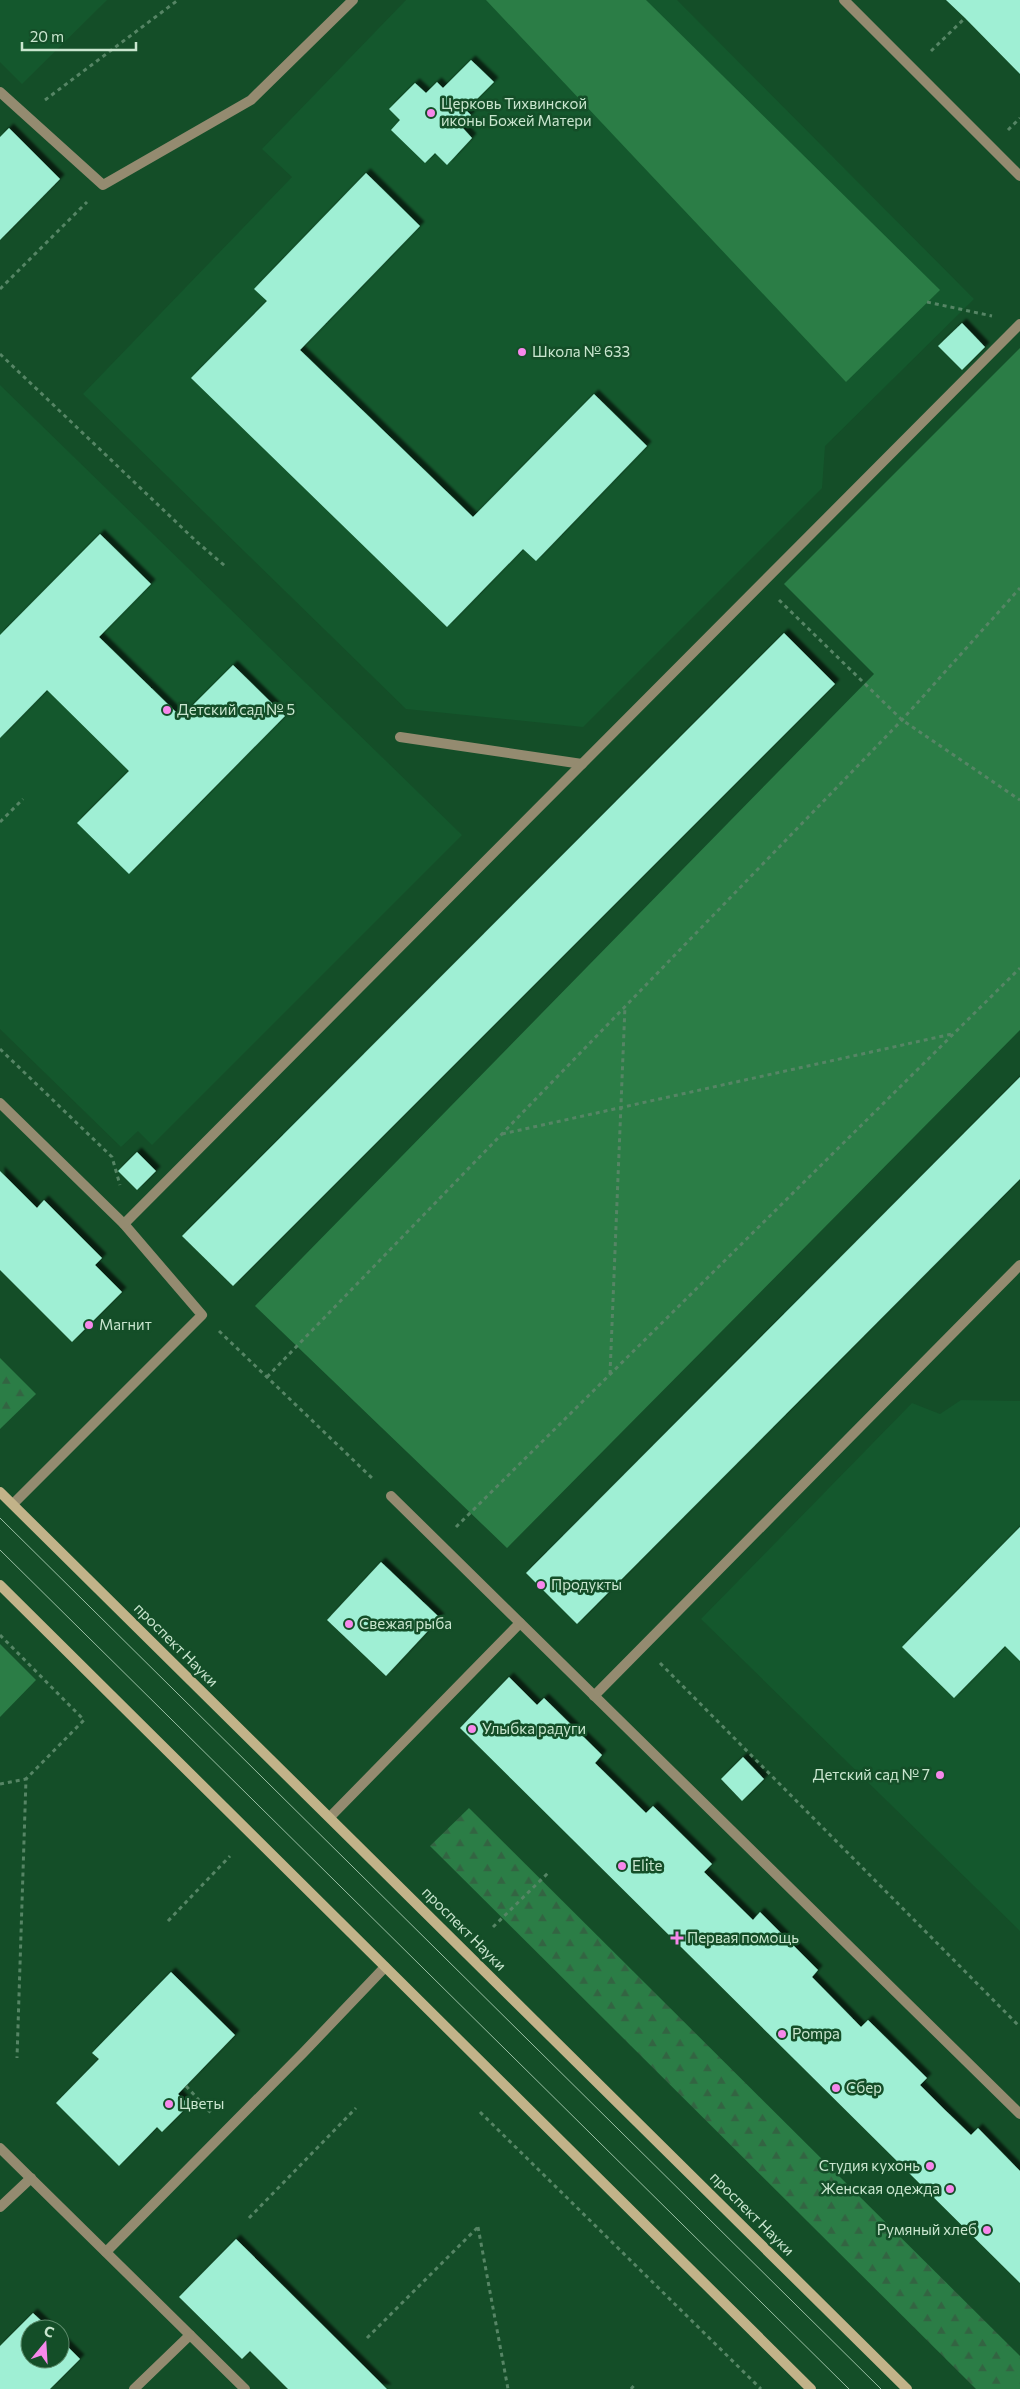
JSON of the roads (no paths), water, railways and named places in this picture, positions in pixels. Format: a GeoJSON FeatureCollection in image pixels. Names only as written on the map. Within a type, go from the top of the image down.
{"type":"FeatureCollection","features":[{"type":"Feature","properties":{"kind":"main road","name":"проспект Науки"},"geometry":{"type":"LineString","coordinates":[[0,1492],[907,2389]]}},
{"type":"Feature","properties":{"kind":"main road"},"geometry":{"type":"LineString","coordinates":[[0,1585],[811,2389]]}},
{"type":"Feature","properties":{"kind":"lane"},"geometry":{"type":"LineString","coordinates":[[0,92],[103,185],[251,100],[353,0]]}},
{"type":"Feature","properties":{"kind":"lane"},"geometry":{"type":"LineString","coordinates":[[844,0],[1020,176]]}},
{"type":"Feature","properties":{"kind":"lane"},"geometry":{"type":"LineString","coordinates":[[127,1221],[1020,324]]}},
{"type":"Feature","properties":{"kind":"lane"},"geometry":{"type":"LineString","coordinates":[[400,737],[582,764]]}},
{"type":"Feature","properties":{"kind":"lane"},"geometry":{"type":"LineString","coordinates":[[0,1103],[127,1221],[202,1315],[13,1504]]}},
{"type":"Feature","properties":{"kind":"lane"},"geometry":{"type":"LineString","coordinates":[[594,1696],[1020,1265]]}},
{"type":"Feature","properties":{"kind":"lane"},"geometry":{"type":"LineString","coordinates":[[392,1496],[1020,2114]]}},
{"type":"Feature","properties":{"kind":"lane"},"geometry":{"type":"LineString","coordinates":[[330,1818],[520,1622]]}},
{"type":"Feature","properties":{"kind":"lane"},"geometry":{"type":"LineString","coordinates":[[106,2252],[385,1967]]}},
{"type":"Feature","properties":{"kind":"lane"},"geometry":{"type":"LineString","coordinates":[[0,2148],[245,2389]]}},
{"type":"Feature","properties":{"kind":"lane"},"geometry":{"type":"LineString","coordinates":[[0,2206],[31,2178]]}},
{"type":"Feature","properties":{"kind":"lane"},"geometry":{"type":"LineString","coordinates":[[134,2389],[190,2335]]}},
{"type":"Feature","properties":{"kind":"tram line"},"geometry":{"type":"LineString","coordinates":[[0,1518],[881,2389]]}},
{"type":"Feature","properties":{"kind":"tram line"},"geometry":{"type":"LineString","coordinates":[[0,1550],[849,2389]]}},
{"type":"Feature","properties":{"kind":"place","name":"Церковь Тихвинской иконы Божей Матери"},"geometry":{"type":"Point","coordinates":[431,113]}},
{"type":"Feature","properties":{"kind":"place","name":"Школа № 633"},"geometry":{"type":"Point","coordinates":[522,352]}},
{"type":"Feature","properties":{"kind":"place","name":"Детский сад № 5"},"geometry":{"type":"Point","coordinates":[167,710]}},
{"type":"Feature","properties":{"kind":"place","name":"Магнит"},"geometry":{"type":"Point","coordinates":[89,1325]}},
{"type":"Feature","properties":{"kind":"place","name":"Продукты"},"geometry":{"type":"Point","coordinates":[541,1585]}},
{"type":"Feature","properties":{"kind":"place","name":"Свежая рыба"},"geometry":{"type":"Point","coordinates":[349,1624]}},
{"type":"Feature","properties":{"kind":"place","name":"Улыбка радуги"},"geometry":{"type":"Point","coordinates":[472,1729]}},
{"type":"Feature","properties":{"kind":"place","name":"Детский сад № 7"},"geometry":{"type":"Point","coordinates":[940,1775]}},
{"type":"Feature","properties":{"kind":"place","name":"Elite"},"geometry":{"type":"Point","coordinates":[622,1866]}},
{"type":"Feature","properties":{"kind":"place","name":"Первая помощь"},"geometry":{"type":"Point","coordinates":[677,1938]}},
{"type":"Feature","properties":{"kind":"place","name":"Pompa"},"geometry":{"type":"Point","coordinates":[782,2034]}},
{"type":"Feature","properties":{"kind":"place","name":"Сбер"},"geometry":{"type":"Point","coordinates":[836,2088]}},
{"type":"Feature","properties":{"kind":"place","name":"Цветы"},"geometry":{"type":"Point","coordinates":[169,2104]}},
{"type":"Feature","properties":{"kind":"place","name":"Студия кухонь"},"geometry":{"type":"Point","coordinates":[930,2166]}},
{"type":"Feature","properties":{"kind":"place","name":"Женская одежда"},"geometry":{"type":"Point","coordinates":[950,2189]}},
{"type":"Feature","properties":{"kind":"place","name":"Румяный хлеб"},"geometry":{"type":"Point","coordinates":[987,2230]}}]}
